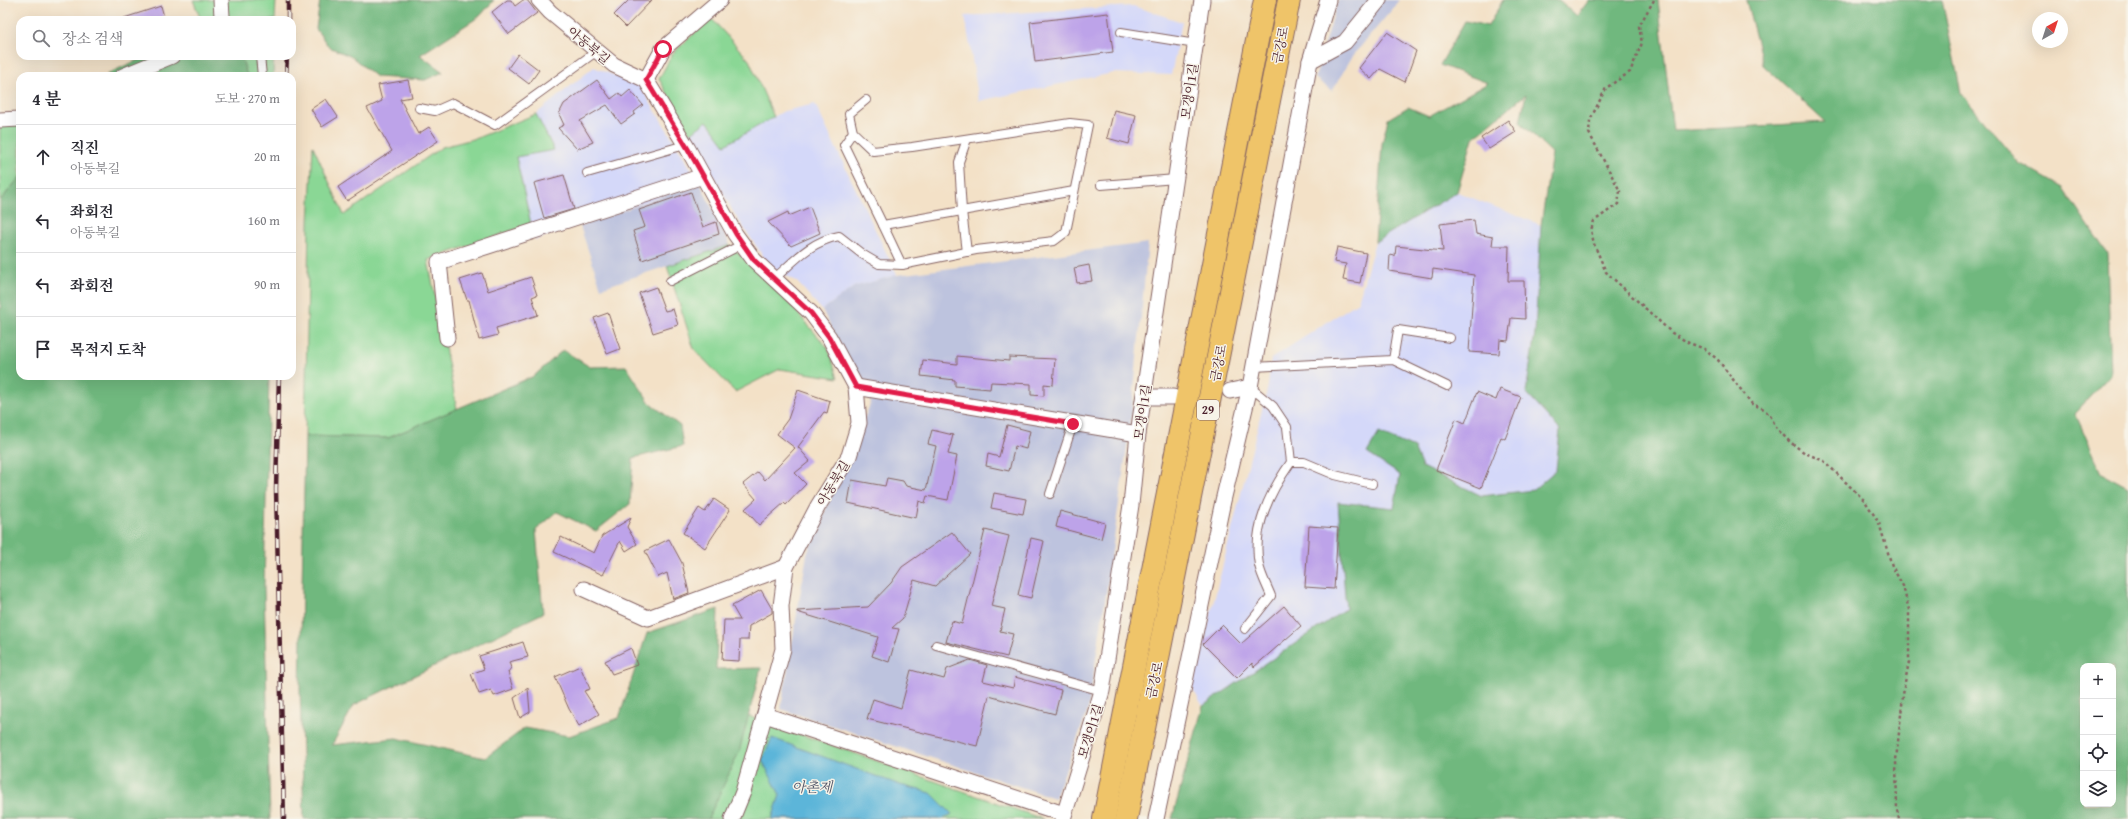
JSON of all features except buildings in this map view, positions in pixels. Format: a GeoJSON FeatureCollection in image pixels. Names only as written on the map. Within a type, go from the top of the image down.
{"type":"FeatureCollection","features":[{"type":"Feature","properties":{"kind":"highway"},"geometry":{"type":"LineString","coordinates":[[1255,57],[1251,32],[1256,0]]}},
{"type":"Feature","properties":{"kind":"highway","name":"금강로"},"geometry":{"type":"LineString","coordinates":[[1104,819],[1265,0]]}},
{"type":"Feature","properties":{"kind":"highway","name":"금강로"},"geometry":{"type":"LineString","coordinates":[[1126,819],[1289,0]]}},
{"type":"Feature","properties":{"kind":"street"},"geometry":{"type":"LineString","coordinates":[[221,0],[223,16]]}},
{"type":"Feature","properties":{"kind":"street","name":"아동북길"},"geometry":{"type":"LineString","coordinates":[[539,0],[596,51],[614,65],[646,80],[743,244],[754,260],[797,299],[815,319],[829,337],[856,387],[859,423],[849,456],[818,506],[786,567],[781,606],[783,649],[743,792],[732,819]]}},
{"type":"Feature","properties":{"kind":"street"},"geometry":{"type":"LineString","coordinates":[[646,80],[663,49],[720,0]]}},
{"type":"Feature","properties":{"kind":"street","name":"모갱이1길"},"geometry":{"type":"LineString","coordinates":[[1064,817],[1102,691],[1131,505],[1138,434],[1202,0]]}},
{"type":"Feature","properties":{"kind":"street"},"geometry":{"type":"LineString","coordinates":[[1156,819],[1223,501],[1250,387],[1310,61],[1328,0]]}},
{"type":"Feature","properties":{"kind":"street"},"geometry":{"type":"LineString","coordinates":[[1310,61],[1345,42],[1379,0]]}},
{"type":"Feature","properties":{"kind":"street"},"geometry":{"type":"LineString","coordinates":[[133,72],[162,60]]}},
{"type":"Feature","properties":{"kind":"street"},"geometry":{"type":"LineString","coordinates":[[0,120],[16,119]]}},
{"type":"Feature","properties":{"kind":"street"},"geometry":{"type":"LineString","coordinates":[[447,338],[439,262],[703,176]]}},
{"type":"Feature","properties":{"kind":"street"},"geometry":{"type":"LineString","coordinates":[[856,387],[1138,434]]}},
{"type":"Feature","properties":{"kind":"street"},"geometry":{"type":"LineString","coordinates":[[1230,391],[1250,387]]}},
{"type":"Feature","properties":{"kind":"street"},"geometry":{"type":"LineString","coordinates":[[1144,397],[1173,397]]}},
{"type":"Feature","properties":{"kind":"street"},"geometry":{"type":"LineString","coordinates":[[584,589],[648,618],[786,567]]}},
{"type":"Feature","properties":{"kind":"street"},"geometry":{"type":"LineString","coordinates":[[765,715],[1064,817]]}},
{"type":"Feature","properties":{"kind":"lane"},"geometry":{"type":"LineString","coordinates":[[1121,32],[1196,44]]}},
{"type":"Feature","properties":{"kind":"lane"},"geometry":{"type":"LineString","coordinates":[[418,108],[436,112],[453,103],[495,125],[596,51]]}},
{"type":"Feature","properties":{"kind":"lane"},"geometry":{"type":"LineString","coordinates":[[260,60],[262,72]]}},
{"type":"Feature","properties":{"kind":"lane"},"geometry":{"type":"LineString","coordinates":[[774,279],[809,248],[824,239],[839,236],[862,254],[879,264],[902,265],[967,252],[1054,241],[1066,232],[1088,125],[1070,123],[912,147],[873,151],[853,132],[849,114],[866,100]]}},
{"type":"Feature","properties":{"kind":"lane"},"geometry":{"type":"LineString","coordinates":[[853,132],[844,145],[902,265]]}},
{"type":"Feature","properties":{"kind":"lane"},"geometry":{"type":"LineString","coordinates":[[967,139],[959,162],[962,211],[967,252]]}},
{"type":"Feature","properties":{"kind":"lane"},"geometry":{"type":"LineString","coordinates":[[587,173],[685,145]]}},
{"type":"Feature","properties":{"kind":"lane"},"geometry":{"type":"LineString","coordinates":[[1101,185],[1176,179]]}},
{"type":"Feature","properties":{"kind":"lane"},"geometry":{"type":"LineString","coordinates":[[883,226],[1074,191]]}},
{"type":"Feature","properties":{"kind":"lane"},"geometry":{"type":"LineString","coordinates":[[670,281],[743,244]]}},
{"type":"Feature","properties":{"kind":"lane"},"geometry":{"type":"LineString","coordinates":[[1393,360],[1398,330],[1450,338]]}},
{"type":"Feature","properties":{"kind":"lane"},"geometry":{"type":"LineString","coordinates":[[1254,367],[1393,360],[1447,386]]}},
{"type":"Feature","properties":{"kind":"lane"},"geometry":{"type":"LineString","coordinates":[[1245,629],[1271,596],[1259,565],[1257,540],[1265,508],[1272,491],[1291,462],[1287,427],[1273,406],[1250,387]]}},
{"type":"Feature","properties":{"kind":"lane"},"geometry":{"type":"LineString","coordinates":[[1050,494],[1073,424]]}},
{"type":"Feature","properties":{"kind":"lane"},"geometry":{"type":"LineString","coordinates":[[1291,462],[1304,462],[1335,475],[1372,484]]}},
{"type":"Feature","properties":{"kind":"lane"},"geometry":{"type":"LineString","coordinates":[[936,645],[1102,691]]}},
{"type":"Feature","properties":{"kind":"path"},"geometry":{"type":"LineString","coordinates":[[1654,0],[1639,26],[1642,43],[1630,72],[1606,88],[1590,120],[1589,133],[1620,191],[1618,204],[1594,221],[1591,230],[1594,244],[1606,272],[1672,333],[1689,343],[1705,349],[1718,360],[1752,404],[1764,409],[1771,417],[1777,429],[1790,442],[1805,453],[1824,460],[1865,501],[1879,523],[1892,566],[1903,586],[1909,610],[1909,662],[1904,687],[1896,760],[1897,810],[1899,819]]}},
{"type":"Feature","properties":{"kind":"shaded area"},"geometry":{"type":"Polygon","coordinates":[[[1338,0],[1400,0],[1352,57],[1332,91],[1315,78],[1338,0]]]}},
{"type":"Feature","properties":{"kind":"shaded area"},"geometry":{"type":"Polygon","coordinates":[[[1133,6],[1182,22],[1171,75],[1113,73],[979,101],[965,16],[1133,6]]]}},
{"type":"Feature","properties":{"kind":"shaded area"},"geometry":{"type":"Polygon","coordinates":[[[594,67],[640,86],[700,183],[535,240],[516,157],[554,150],[536,114],[594,67]]]}},
{"type":"Feature","properties":{"kind":"shaded area"},"geometry":{"type":"Polygon","coordinates":[[[815,104],[897,275],[854,287],[822,310],[797,282],[769,265],[735,215],[690,134],[707,121],[725,145],[784,111],[815,104]]]}},
{"type":"Feature","properties":{"kind":"shaded area"},"geometry":{"type":"Polygon","coordinates":[[[700,183],[730,245],[601,288],[580,226],[700,183]]]}},
{"type":"Feature","properties":{"kind":"shaded area"},"geometry":{"type":"Polygon","coordinates":[[[1457,192],[1541,225],[1535,333],[1526,393],[1560,430],[1556,470],[1533,490],[1482,496],[1422,467],[1414,448],[1400,475],[1394,508],[1338,502],[1346,609],[1203,706],[1192,688],[1268,386],[1271,359],[1358,302],[1375,242],[1457,192]]]}},
{"type":"Feature","properties":{"kind":"shaded area"},"geometry":{"type":"Polygon","coordinates":[[[1148,243],[1132,410],[1088,710],[1055,798],[781,709],[807,554],[871,402],[822,310],[854,287],[897,275],[1148,243]]]}},
{"type":"Feature","properties":{"kind":"green space"},"geometry":{"type":"Polygon","coordinates":[[[193,0],[276,0],[275,16],[199,16],[193,0]]]}},
{"type":"Feature","properties":{"kind":"green space"},"geometry":{"type":"Polygon","coordinates":[[[320,0],[494,0],[480,16],[420,55],[443,72],[425,80],[376,77],[352,57],[329,47],[316,29],[320,0]]]}},
{"type":"Feature","properties":{"kind":"green space"},"geometry":{"type":"Polygon","coordinates":[[[1503,0],[1559,0],[1577,16],[1589,0],[1658,0],[1673,131],[1825,122],[1763,65],[1746,0],[1942,0],[1961,93],[2019,163],[2063,188],[2107,253],[2111,374],[2075,413],[2102,473],[2128,487],[2128,819],[1172,819],[1203,706],[1346,609],[1338,502],[1394,508],[1400,475],[1367,453],[1379,433],[1414,448],[1422,467],[1482,496],[1533,490],[1556,470],[1560,430],[1526,393],[1535,333],[1541,225],[1552,153],[1520,122],[1526,94],[1473,138],[1457,192],[1375,242],[1382,144],[1388,119],[1408,107],[1429,116],[1488,83],[1440,65],[1465,21],[1488,26],[1503,0]]]}},
{"type":"Feature","properties":{"kind":"green space"},"geometry":{"type":"Polygon","coordinates":[[[711,18],[749,60],[774,117],[725,145],[707,121],[690,134],[659,79],[673,53],[711,18]]]}},
{"type":"Feature","properties":{"kind":"green space"},"geometry":{"type":"Polygon","coordinates":[[[138,60],[242,60],[246,72],[111,72],[138,60]]]}},
{"type":"Feature","properties":{"kind":"green space"},"geometry":{"type":"Polygon","coordinates":[[[242,60],[274,60],[273,72],[246,72],[242,60]]]}},
{"type":"Feature","properties":{"kind":"green space"},"geometry":{"type":"Polygon","coordinates":[[[536,114],[554,150],[516,157],[531,224],[428,260],[457,409],[388,438],[305,436],[309,222],[313,146],[344,215],[442,147],[477,138],[536,114]]]}},
{"type":"Feature","properties":{"kind":"green space"},"geometry":{"type":"Polygon","coordinates":[[[16,116],[16,182],[0,201],[0,118],[16,116]]]}},
{"type":"Feature","properties":{"kind":"green space"},"geometry":{"type":"Polygon","coordinates":[[[16,182],[16,380],[269,380],[264,587],[270,819],[0,819],[0,308],[2,308],[0,305],[0,201],[16,182]]]}},
{"type":"Feature","properties":{"kind":"green space"},"geometry":{"type":"Polygon","coordinates":[[[730,245],[782,295],[828,348],[838,378],[780,369],[735,392],[694,349],[667,266],[730,245]]]}},
{"type":"Feature","properties":{"kind":"green space"},"geometry":{"type":"Polygon","coordinates":[[[563,350],[590,367],[626,366],[650,403],[680,426],[683,446],[633,458],[630,504],[596,531],[557,512],[536,530],[543,613],[354,705],[332,745],[396,738],[485,758],[525,728],[569,736],[619,718],[647,633],[718,609],[716,669],[761,668],[739,752],[708,819],[304,819],[300,690],[305,436],[388,438],[534,376],[563,350]]]}},
{"type":"Feature","properties":{"kind":"green space"},"geometry":{"type":"Polygon","coordinates":[[[748,716],[1043,819],[708,819],[748,716]]]}},
{"type":"Feature","properties":{"kind":"water","name":"아촌제"},"geometry":{"type":"Polygon","coordinates":[[[772,738],[900,785],[931,793],[952,814],[942,819],[772,819],[780,795],[762,760],[772,738]]]}},
{"type":"Feature","properties":{"kind":"railway"},"geometry":{"type":"LineString","coordinates":[[288,0],[288,16]]}},
{"type":"Feature","properties":{"kind":"railway"},"geometry":{"type":"LineString","coordinates":[[286,72],[287,60]]}},
{"type":"Feature","properties":{"kind":"railway"},"geometry":{"type":"LineString","coordinates":[[279,380],[276,489],[284,819]]}},
{"type":"Feature","properties":{"kind":"route"},"geometry":{"type":"LineString","coordinates":[[663,49],[646,80],[688,149],[736,234],[754,260],[811,313],[829,337],[856,387],[1073,424]]}}]}
